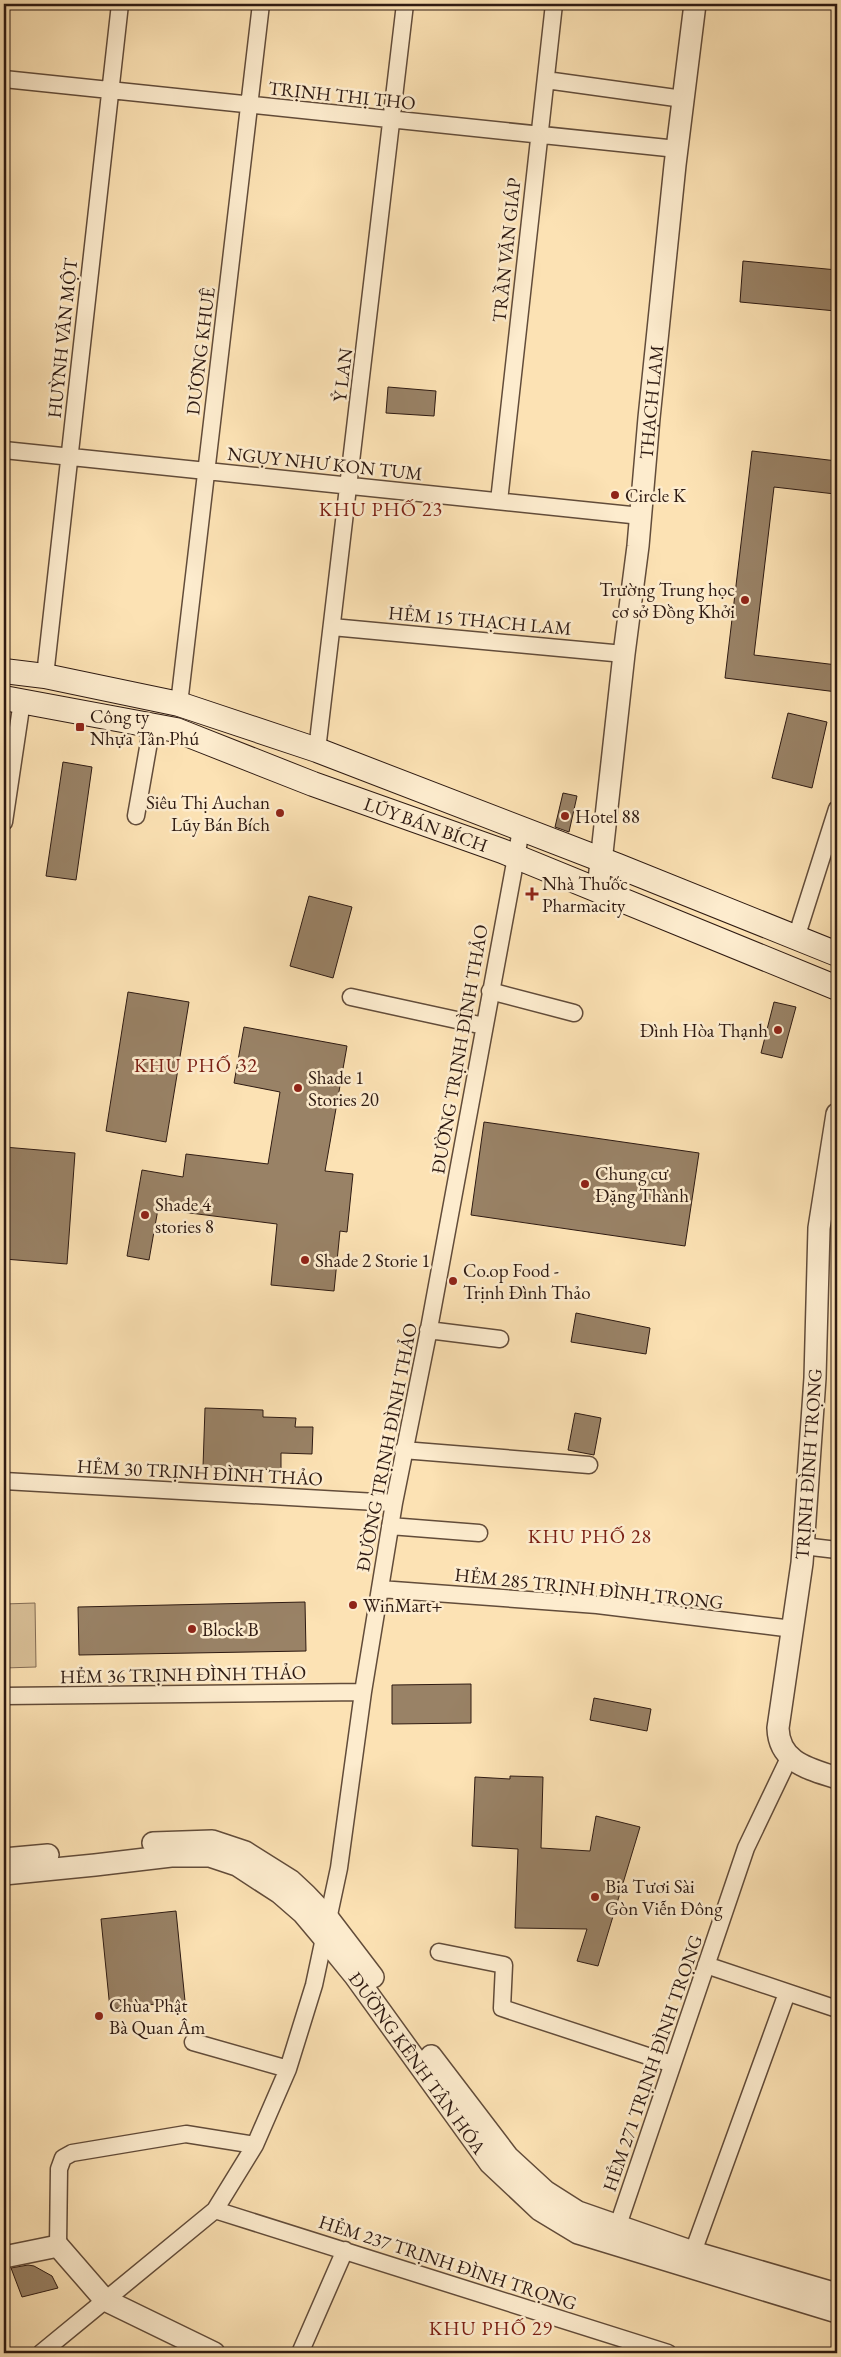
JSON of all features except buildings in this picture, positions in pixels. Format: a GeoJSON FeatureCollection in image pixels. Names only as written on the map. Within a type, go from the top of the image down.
{"type":"FeatureCollection","features":[{"type":"Feature","properties":{"kind":"main road","name":"LŨY BÁN BÍCH"},"geometry":{"type":"LineString","coordinates":[[4,670],[45,676],[179,704],[317,750],[521,830],[601,859],[837,954]]}},
{"type":"Feature","properties":{"kind":"main road","name":"LŨY BÁN BÍCH"},"geometry":{"type":"LineString","coordinates":[[13,700],[176,730],[313,784],[515,856],[837,988]]}},
{"type":"Feature","properties":{"kind":"street","name":"HUỲNH VĂN MỘT"},"geometry":{"type":"LineString","coordinates":[[45,676],[120,4]]}},
{"type":"Feature","properties":{"kind":"street","name":"DƯƠNG KHUÊ"},"geometry":{"type":"LineString","coordinates":[[179,704],[262,4]]}},
{"type":"Feature","properties":{"kind":"street","name":"Ỷ LAN"},"geometry":{"type":"LineString","coordinates":[[317,750],[405,4]]}},
{"type":"Feature","properties":{"kind":"street","name":"TRẦN VĂN GIÁP"},"geometry":{"type":"LineString","coordinates":[[498,501],[554,4]]}},
{"type":"Feature","properties":{"kind":"street","name":"THẠCH LAM"},"geometry":{"type":"LineString","coordinates":[[598,889],[641,516],[649,418],[677,149],[695,4]]}},
{"type":"Feature","properties":{"kind":"street","name":"TRỊNH THỊ THO"},"geometry":{"type":"LineString","coordinates":[[4,79],[677,149]]}},
{"type":"Feature","properties":{"kind":"street"},"geometry":{"type":"LineString","coordinates":[[546,80],[683,98]]}},
{"type":"Feature","properties":{"kind":"street","name":"NGỤY NHƯ KON TUM"},"geometry":{"type":"LineString","coordinates":[[4,450],[641,516]]}},
{"type":"Feature","properties":{"kind":"street","name":"HẺM 15 THẠCH LAM"},"geometry":{"type":"LineString","coordinates":[[332,627],[624,654]]}},
{"type":"Feature","properties":{"kind":"street"},"geometry":{"type":"LineString","coordinates":[[4,822],[13,700]]}},
{"type":"Feature","properties":{"kind":"street"},"geometry":{"type":"LineString","coordinates":[[136,816],[152,725]]}},
{"type":"Feature","properties":{"kind":"street"},"geometry":{"type":"LineString","coordinates":[[796,938],[837,808]]}},
{"type":"Feature","properties":{"kind":"street","name":"ĐƯỜNG TRỊNH ĐÌNH THẢO"},"geometry":{"type":"LineString","coordinates":[[41,2353],[215,2210],[255,2145],[288,2069],[314,1985],[339,1868],[363,1692],[403,1450],[428,1330],[521,830]]}},
{"type":"Feature","properties":{"kind":"street"},"geometry":{"type":"LineString","coordinates":[[490,991],[574,1013]]}},
{"type":"Feature","properties":{"kind":"street"},"geometry":{"type":"LineString","coordinates":[[351,997],[484,1026]]}},
{"type":"Feature","properties":{"kind":"street","name":"TRỊNH ĐÌNH TRỌNG"},"geometry":{"type":"LineString","coordinates":[[790,1758],[782,1748],[778,1728],[794,1629],[803,1546],[815,1378],[819,1228],[837,1114]]}},
{"type":"Feature","properties":{"kind":"street"},"geometry":{"type":"LineString","coordinates":[[428,1330],[500,1339]]}},
{"type":"Feature","properties":{"kind":"street"},"geometry":{"type":"LineString","coordinates":[[403,1450],[589,1465]]}},
{"type":"Feature","properties":{"kind":"street","name":"HẺM 30 TRỊNH ĐÌNH THẢO"},"geometry":{"type":"LineString","coordinates":[[4,1481],[394,1503]]}},
{"type":"Feature","properties":{"kind":"street"},"geometry":{"type":"LineString","coordinates":[[390,1526],[479,1533]]}},
{"type":"Feature","properties":{"kind":"street"},"geometry":{"type":"LineString","coordinates":[[803,1546],[837,1550]]}},
{"type":"Feature","properties":{"kind":"street","name":"HẺM 285 TRỊNH ĐÌNH TRỌNG"},"geometry":{"type":"LineString","coordinates":[[380,1589],[597,1605],[794,1629]]}},
{"type":"Feature","properties":{"kind":"street","name":"HẺM 36 TRỊNH ĐÌNH THẢO"},"geometry":{"type":"LineString","coordinates":[[4,1696],[363,1692]]}},
{"type":"Feature","properties":{"kind":"street"},"geometry":{"type":"LineString","coordinates":[[790,1758],[810,1770],[837,1778]]}},
{"type":"Feature","properties":{"kind":"street","name":"HẺM 271 TRỊNH ĐÌNH TRỌNG"},"geometry":{"type":"LineString","coordinates":[[615,2235],[746,1848],[790,1758]]}},
{"type":"Feature","properties":{"kind":"street","name":"ĐƯỜNG KÊNH TÂN HÓA"},"geometry":{"type":"LineString","coordinates":[[4,1859],[93,1851],[170,1841],[212,1841],[245,1852],[291,1881],[326,1928],[508,2157],[545,2191],[615,2235],[837,2312]]}},
{"type":"Feature","properties":{"kind":"street","name":"ĐƯỜNG KÊNH TÂN HÓA"},"geometry":{"type":"LineString","coordinates":[[4,1874],[96,1866],[171,1856],[210,1856],[237,1865],[280,1893],[303,1914],[326,1928]]}},
{"type":"Feature","properties":{"kind":"street"},"geometry":{"type":"LineString","coordinates":[[439,1952],[504,1966],[502,2008],[672,2064]]}},
{"type":"Feature","properties":{"kind":"street"},"geometry":{"type":"LineString","coordinates":[[706,1965],[837,2009]]}},
{"type":"Feature","properties":{"kind":"street"},"geometry":{"type":"LineString","coordinates":[[693,2252],[787,1993]]}},
{"type":"Feature","properties":{"kind":"street"},"geometry":{"type":"LineString","coordinates":[[193,2042],[288,2069]]}},
{"type":"Feature","properties":{"kind":"street"},"geometry":{"type":"LineString","coordinates":[[214,2353],[105,2300],[58,2246],[59,2169],[63,2158],[72,2153],[186,2134],[255,2145]]}},
{"type":"Feature","properties":{"kind":"street","name":"HẺM 237 TRỊNH ĐÌNH TRỌNG"},"geometry":{"type":"LineString","coordinates":[[215,2210],[668,2353]]}},
{"type":"Feature","properties":{"kind":"street","name":"ĐƯỜNG KÊNH TÂN HÓA"},"geometry":{"type":"LineString","coordinates":[[615,2235],[693,2252],[837,2294]]}},
{"type":"Feature","properties":{"kind":"street"},"geometry":{"type":"LineString","coordinates":[[4,2257],[58,2246]]}},
{"type":"Feature","properties":{"kind":"street"},"geometry":{"type":"LineString","coordinates":[[300,2353],[345,2250]]}},
{"type":"Feature","properties":{"kind":"shaded area"},"geometry":{"type":"Polygon","coordinates":[[[35,1603],[36,1667],[4,1668],[4,1604],[35,1603]]]}},
{"type":"Feature","properties":{"kind":"place","name":"Circle K"},"geometry":{"type":"Point","coordinates":[615,495]}},
{"type":"Feature","properties":{"kind":"place","name":"Trường Trung học cơ sở Đồng Khởi"},"geometry":{"type":"Point","coordinates":[745,600]}},
{"type":"Feature","properties":{"kind":"place","name":"Công ty Nhựa Tân Phú"},"geometry":{"type":"Point","coordinates":[80,727]}},
{"type":"Feature","properties":{"kind":"place","name":"Siêu Thị Auchan Lũy Bán Bích"},"geometry":{"type":"Point","coordinates":[280,813]}},
{"type":"Feature","properties":{"kind":"place","name":"Hotel 88"},"geometry":{"type":"Point","coordinates":[565,816]}},
{"type":"Feature","properties":{"kind":"place","name":"Nhà Thuốc Pharmacity"},"geometry":{"type":"Point","coordinates":[532,894]}},
{"type":"Feature","properties":{"kind":"place","name":"Đình Hòa Thạnh"},"geometry":{"type":"Point","coordinates":[778,1030]}},
{"type":"Feature","properties":{"kind":"place","name":"Shade 1 Stories 20"},"geometry":{"type":"Point","coordinates":[298,1088]}},
{"type":"Feature","properties":{"kind":"place","name":"Chung cư Đặng Thành"},"geometry":{"type":"Point","coordinates":[585,1184]}},
{"type":"Feature","properties":{"kind":"place","name":"Shade 4 stories 8"},"geometry":{"type":"Point","coordinates":[145,1215]}},
{"type":"Feature","properties":{"kind":"place","name":"Shade 2 Storie 1"},"geometry":{"type":"Point","coordinates":[305,1260]}},
{"type":"Feature","properties":{"kind":"place","name":"Co.op Food - Trịnh Đình Thảo"},"geometry":{"type":"Point","coordinates":[453,1281]}},
{"type":"Feature","properties":{"kind":"place","name":"WinMart+"},"geometry":{"type":"Point","coordinates":[353,1605]}},
{"type":"Feature","properties":{"kind":"place","name":"Block B"},"geometry":{"type":"Point","coordinates":[192,1629]}},
{"type":"Feature","properties":{"kind":"place","name":"Bia Tươi Sài Gòn Viễn Đông"},"geometry":{"type":"Point","coordinates":[595,1897]}},
{"type":"Feature","properties":{"kind":"place","name":"Chùa Phật Bà Quan Âm"},"geometry":{"type":"Point","coordinates":[99,2016]}},
{"type":"Feature","properties":{"kind":"district","name":"KHU PHỐ 23"},"geometry":{"type":"Point","coordinates":[381,509]}},
{"type":"Feature","properties":{"kind":"district","name":"KHU PHỐ 32"},"geometry":{"type":"Point","coordinates":[196,1065]}},
{"type":"Feature","properties":{"kind":"district","name":"KHU PHỐ 28"},"geometry":{"type":"Point","coordinates":[590,1536]}},
{"type":"Feature","properties":{"kind":"district","name":"KHU PHỐ 29"},"geometry":{"type":"Point","coordinates":[491,2328]}}]}
